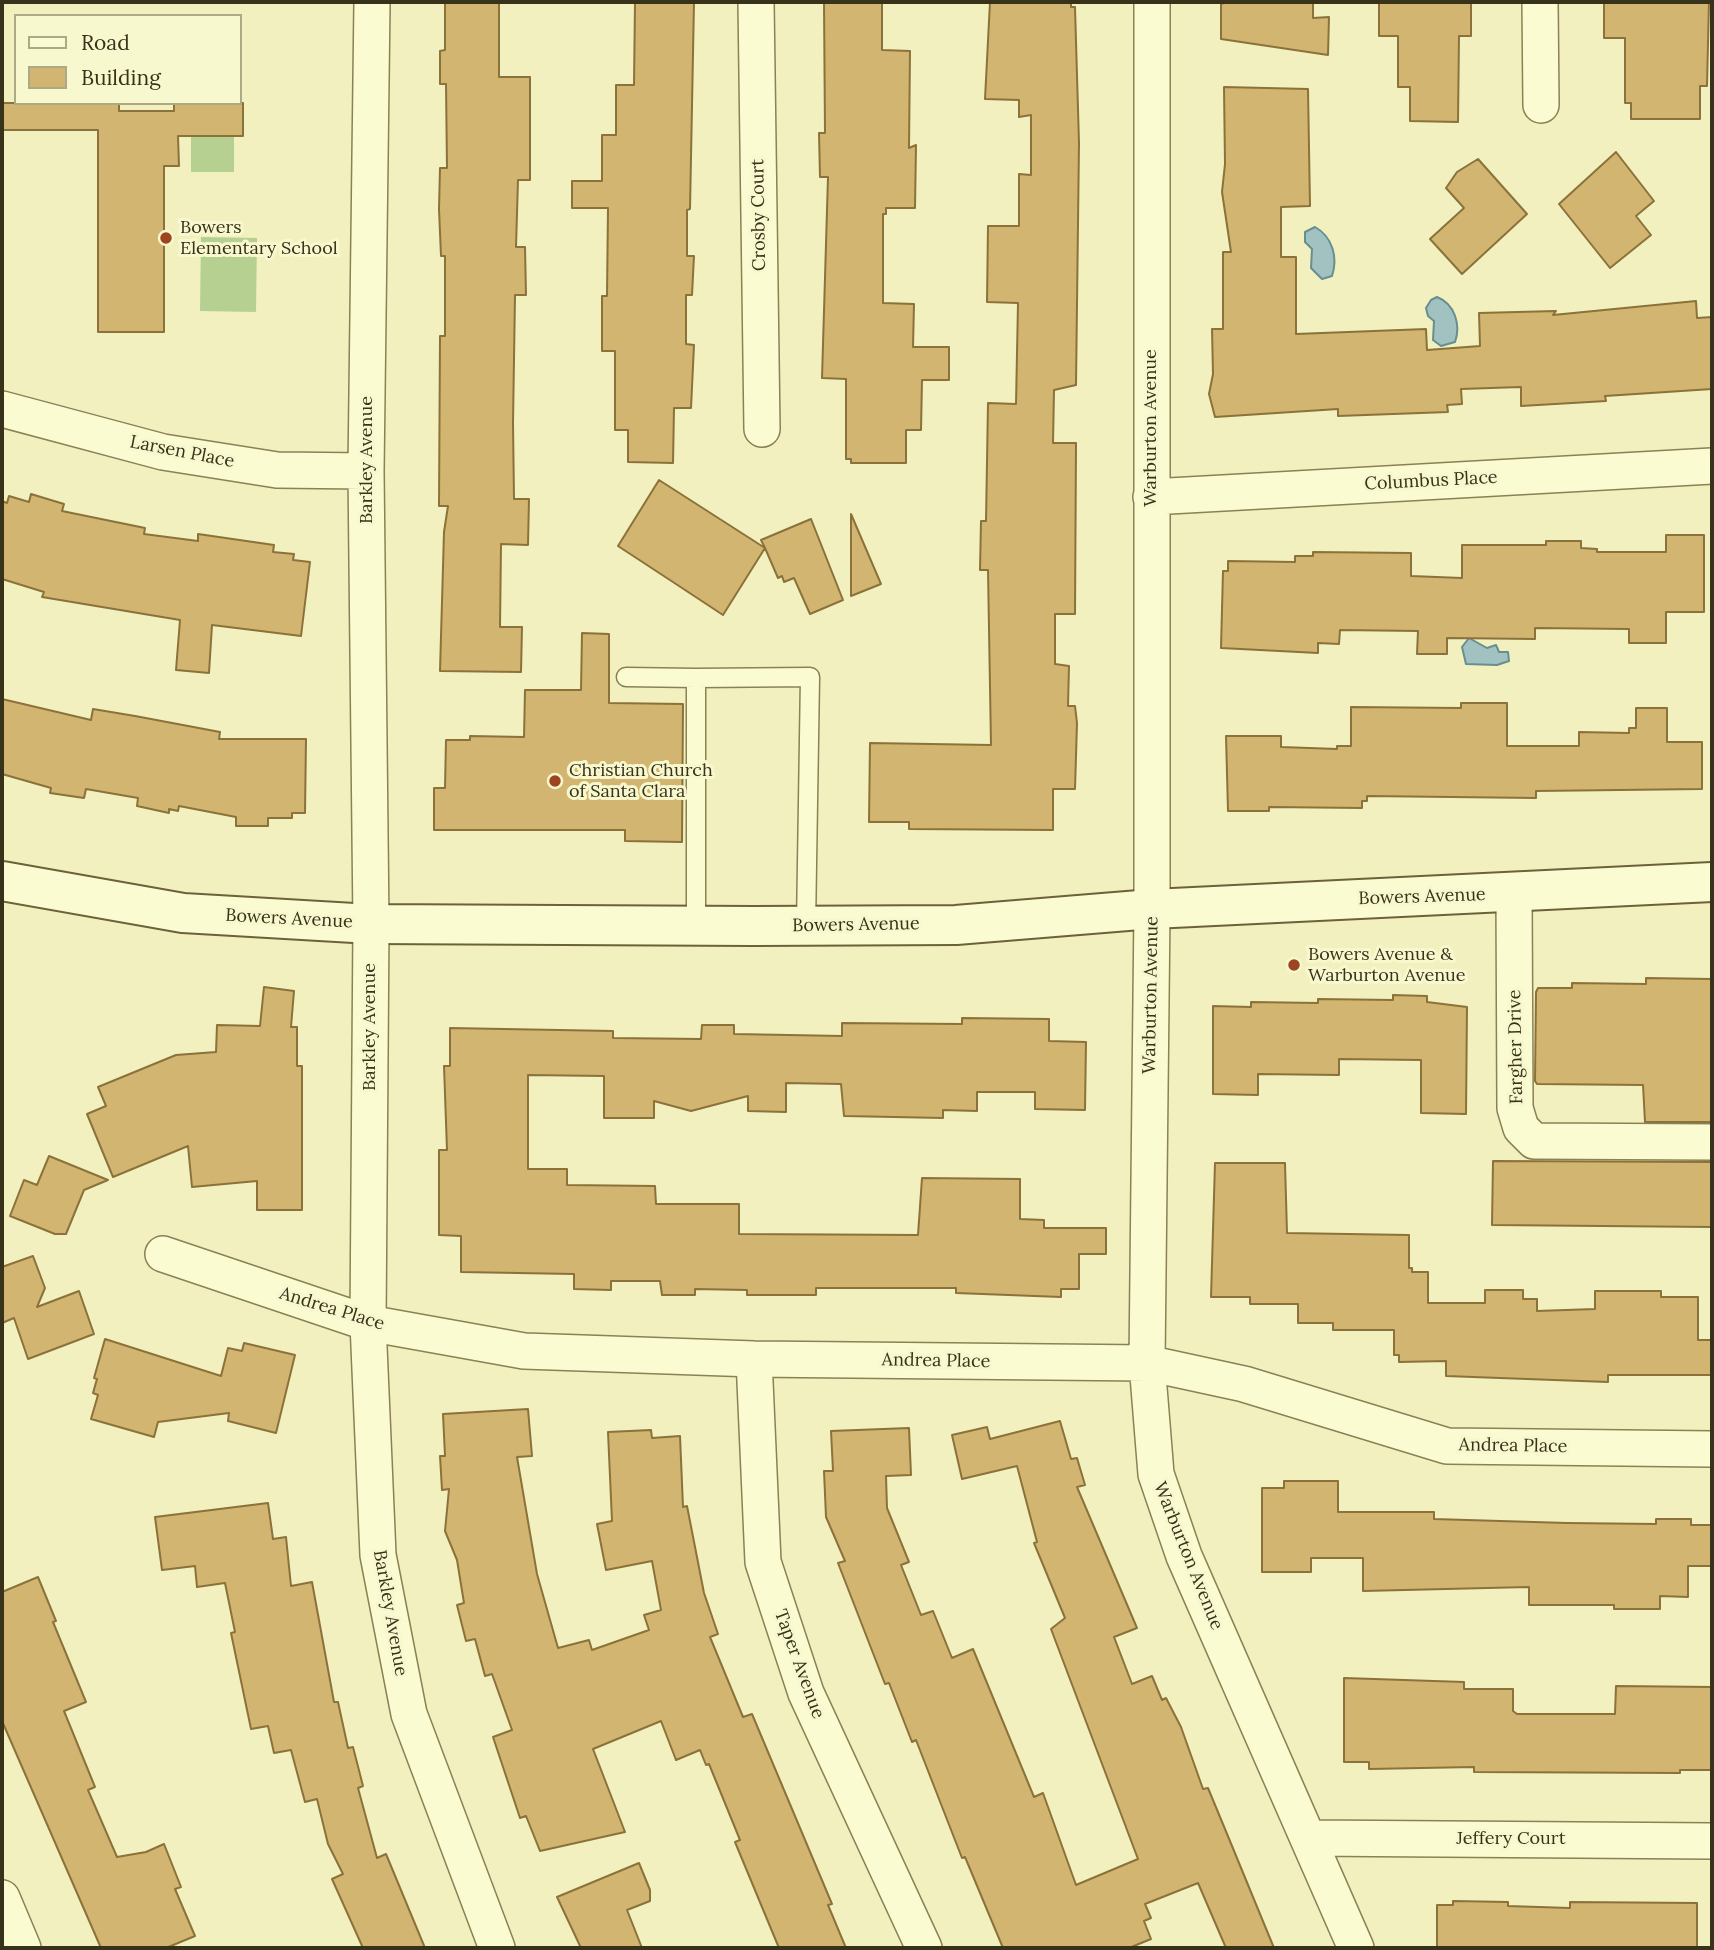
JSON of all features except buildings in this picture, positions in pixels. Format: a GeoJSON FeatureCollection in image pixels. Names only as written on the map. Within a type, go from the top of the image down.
{"type":"FeatureCollection","features":[{"type":"Feature","properties":{"kind":"main road","name":"Bowers Avenue"},"geometry":{"type":"LineString","coordinates":[[2,881],[183,914],[371,924],[696,926],[956,925],[1152,909],[1514,894],[1712,882]]}},
{"type":"Feature","properties":{"kind":"street","name":"Barkley Avenue"},"geometry":{"type":"LineString","coordinates":[[372,2],[366,471],[371,924],[368,1323],[378,1555],[409,1714],[497,1948]]}},
{"type":"Feature","properties":{"kind":"street","name":"Crosby Court"},"geometry":{"type":"LineString","coordinates":[[756,2],[762,429]]}},
{"type":"Feature","properties":{"kind":"street","name":"Warburton Avenue"},"geometry":{"type":"LineString","coordinates":[[1152,2],[1152,909],[1147,1363],[1156,1474],[1184,1556],[1356,1948]]}},
{"type":"Feature","properties":{"kind":"street"},"geometry":{"type":"LineString","coordinates":[[1540,2],[1541,105]]}},
{"type":"Feature","properties":{"kind":"street","name":"Larsen Place"},"geometry":{"type":"LineString","coordinates":[[2,409],[163,452],[277,470],[366,471]]}},
{"type":"Feature","properties":{"kind":"street","name":"Columbus Place"},"geometry":{"type":"LineString","coordinates":[[1151,497],[1712,467]]}},
{"type":"Feature","properties":{"kind":"street","name":"Fargher Drive"},"geometry":{"type":"LineString","coordinates":[[1514,894],[1515,1108],[1521,1128],[1535,1141],[1712,1142]]}},
{"type":"Feature","properties":{"kind":"street","name":"Andrea Place"},"geometry":{"type":"LineString","coordinates":[[163,1254],[368,1323],[524,1352],[754,1359],[1147,1363],[1244,1384],[1447,1446],[1712,1449]]}},
{"type":"Feature","properties":{"kind":"street","name":"Taper Avenue"},"geometry":{"type":"LineString","coordinates":[[754,1359],[763,1562],[806,1693],[924,1948]]}},
{"type":"Feature","properties":{"kind":"street","name":"Jeffery Court"},"geometry":{"type":"LineString","coordinates":[[1309,1838],[1712,1841]]}},
{"type":"Feature","properties":{"kind":"street"},"geometry":{"type":"LineString","coordinates":[[2,1898],[23,1948]]}},
{"type":"Feature","properties":{"kind":"lane"},"geometry":{"type":"LineString","coordinates":[[626,677],[810,677],[806,926]]}},
{"type":"Feature","properties":{"kind":"lane"},"geometry":{"type":"LineString","coordinates":[[696,678],[696,926]]}},
{"type":"Feature","properties":{"kind":"green space"},"geometry":{"type":"Polygon","coordinates":[[[191,136],[234,136],[234,172],[191,172],[191,136]]]}},
{"type":"Feature","properties":{"kind":"green space"},"geometry":{"type":"Polygon","coordinates":[[[201,237],[257,238],[256,312],[200,311],[201,237]]]}},
{"type":"Feature","properties":{"kind":"water"},"geometry":{"type":"Polygon","coordinates":[[[1315,227],[1326,236],[1334,255],[1332,276],[1322,279],[1311,268],[1312,249],[1305,242],[1305,232],[1315,227]]]}},
{"type":"Feature","properties":{"kind":"water"},"geometry":{"type":"Polygon","coordinates":[[[1437,297],[1452,310],[1457,322],[1455,342],[1441,346],[1433,340],[1434,321],[1428,316],[1426,308],[1431,300],[1437,297]]]}},
{"type":"Feature","properties":{"kind":"water"},"geometry":{"type":"Polygon","coordinates":[[[1469,638],[1487,648],[1496,645],[1499,652],[1508,652],[1509,661],[1497,665],[1466,664],[1462,647],[1469,638]]]}},
{"type":"Feature","properties":{"kind":"place","name":"Bowers Elementary School"},"geometry":{"type":"Point","coordinates":[166,238]}},
{"type":"Feature","properties":{"kind":"place","name":"Christian Church of Santa Clara"},"geometry":{"type":"Point","coordinates":[555,781]}},
{"type":"Feature","properties":{"kind":"place","name":"Bowers Avenue & Warburton Avenue"},"geometry":{"type":"Point","coordinates":[1294,965]}}]}
